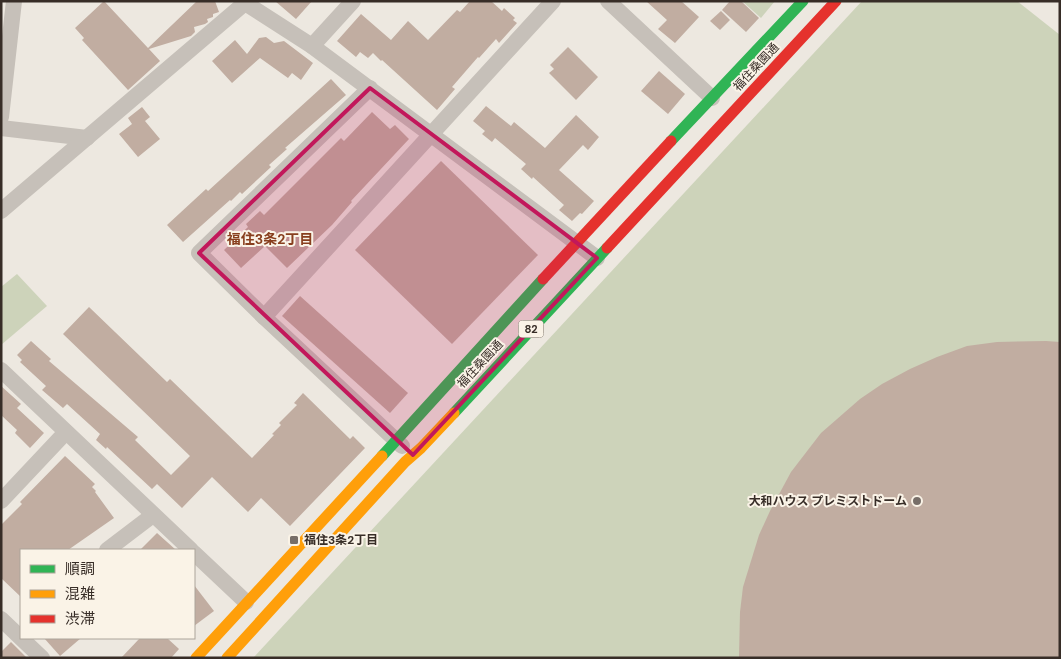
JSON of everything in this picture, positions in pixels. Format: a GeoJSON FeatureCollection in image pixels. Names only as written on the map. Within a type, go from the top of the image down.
{"type":"FeatureCollection","features":[{"type":"Feature","properties":{"kind":"main road","name":"福住桑園通"},"geometry":{"type":"LineString","coordinates":[[196,658],[577,241],[803,1]]}},
{"type":"Feature","properties":{"kind":"main road","name":"福住桑園通"},"geometry":{"type":"LineString","coordinates":[[227,658],[413,455],[836,1]]}},
{"type":"Feature","properties":{"kind":"street"},"geometry":{"type":"LineString","coordinates":[[1,117],[14,1]]}},
{"type":"Feature","properties":{"kind":"street"},"geometry":{"type":"LineString","coordinates":[[312,46],[353,1]]}},
{"type":"Feature","properties":{"kind":"street"},"geometry":{"type":"LineString","coordinates":[[264,317],[553,1]]}},
{"type":"Feature","properties":{"kind":"street"},"geometry":{"type":"LineString","coordinates":[[608,1],[712,98]]}},
{"type":"Feature","properties":{"kind":"street"},"geometry":{"type":"LineString","coordinates":[[1,211],[244,2],[312,46],[370,88],[577,241],[597,258]]}},
{"type":"Feature","properties":{"kind":"street"},"geometry":{"type":"LineString","coordinates":[[370,88],[199,253],[264,317],[413,455]]}},
{"type":"Feature","properties":{"kind":"street"},"geometry":{"type":"LineString","coordinates":[[1,128],[87,138]]}},
{"type":"Feature","properties":{"kind":"street"},"geometry":{"type":"LineString","coordinates":[[1,370],[189,549]]}},
{"type":"Feature","properties":{"kind":"street"},"geometry":{"type":"LineString","coordinates":[[1,501],[66,432]]}},
{"type":"Feature","properties":{"kind":"street"},"geometry":{"type":"LineString","coordinates":[[107,549],[153,514]]}},
{"type":"Feature","properties":{"kind":"street"},"geometry":{"type":"LineString","coordinates":[[195,555],[246,602]]}},
{"type":"Feature","properties":{"kind":"street"},"geometry":{"type":"LineString","coordinates":[[20,617],[4,625],[20,639]]}},
{"type":"Feature","properties":{"kind":"street"},"geometry":{"type":"LineString","coordinates":[[20,639],[42,658]]}},
{"type":"Feature","properties":{"kind":"highlighted area"},"geometry":{"type":"Polygon","coordinates":[[[370,88],[597,258],[413,455],[199,253],[370,88]]]}},
{"type":"Feature","properties":{"kind":"green space"},"geometry":{"type":"Polygon","coordinates":[[[742,1],[775,1],[761,18],[742,1]]]}},
{"type":"Feature","properties":{"kind":"green space"},"geometry":{"type":"Polygon","coordinates":[[[862,1],[1017,1],[1060,35],[1060,658],[253,658],[862,1]]]}},
{"type":"Feature","properties":{"kind":"green space"},"geometry":{"type":"Polygon","coordinates":[[[17,274],[47,306],[1,345],[1,287],[17,274]]]}},
{"type":"Feature","properties":{"kind":"building"},"geometry":{"type":"Polygon","coordinates":[[[104,1],[148,48],[197,1],[215,1],[219,12],[207,19],[208,22],[205,24],[194,27],[195,32],[191,36],[149,49],[160,61],[128,90],[82,40],[84,38],[75,28],[104,1]]]}},
{"type":"Feature","properties":{"kind":"building"},"geometry":{"type":"Polygon","coordinates":[[[275,1],[312,1],[296,19],[275,1]]]}},
{"type":"Feature","properties":{"kind":"building"},"geometry":{"type":"Polygon","coordinates":[[[470,1],[491,1],[502,11],[504,8],[515,18],[513,20],[517,23],[499,43],[496,39],[478,57],[452,87],[455,89],[437,110],[373,53],[368,58],[360,52],[356,57],[337,41],[361,14],[391,40],[408,21],[428,40],[457,10],[460,12],[470,1]]]}},
{"type":"Feature","properties":{"kind":"building"},"geometry":{"type":"Polygon","coordinates":[[[646,1],[681,1],[699,17],[675,43],[658,29],[667,20],[646,1]]]}},
{"type":"Feature","properties":{"kind":"building"},"geometry":{"type":"Polygon","coordinates":[[[730,1],[741,1],[759,18],[746,32],[722,10],[730,1]]]}},
{"type":"Feature","properties":{"kind":"building"},"geometry":{"type":"Polygon","coordinates":[[[721,11],[730,20],[720,30],[710,21],[721,11]]]}},
{"type":"Feature","properties":{"kind":"building"},"geometry":{"type":"Polygon","coordinates":[[[266,37],[274,43],[284,41],[313,63],[301,80],[292,73],[288,78],[260,58],[232,83],[212,61],[235,40],[247,54],[259,38],[266,37]]]}},
{"type":"Feature","properties":{"kind":"building"},"geometry":{"type":"Polygon","coordinates":[[[568,47],[598,77],[576,100],[549,73],[554,69],[550,65],[568,47]]]}},
{"type":"Feature","properties":{"kind":"building"},"geometry":{"type":"Polygon","coordinates":[[[659,71],[685,94],[668,114],[641,91],[659,71]]]}},
{"type":"Feature","properties":{"kind":"building"},"geometry":{"type":"Polygon","coordinates":[[[331,79],[346,95],[285,148],[287,149],[269,165],[271,167],[242,194],[240,192],[230,200],[183,242],[167,225],[206,189],[208,191],[331,79]]]}},
{"type":"Feature","properties":{"kind":"building"},"geometry":{"type":"Polygon","coordinates":[[[486,106],[511,126],[514,122],[545,148],[576,115],[599,137],[588,150],[583,145],[559,170],[594,201],[582,214],[580,213],[572,221],[559,210],[564,205],[533,177],[532,179],[521,169],[526,164],[495,138],[492,142],[482,134],[485,131],[473,121],[486,106]]]}},
{"type":"Feature","properties":{"kind":"building"},"geometry":{"type":"Polygon","coordinates":[[[142,107],[150,117],[145,121],[160,139],[138,157],[119,134],[132,124],[128,118],[142,107]]]}},
{"type":"Feature","properties":{"kind":"building"},"geometry":{"type":"Polygon","coordinates":[[[372,112],[390,129],[395,125],[409,139],[351,201],[332,225],[287,268],[265,246],[241,268],[224,250],[248,227],[246,224],[260,211],[264,215],[341,138],[344,141],[372,112]]]}},
{"type":"Feature","properties":{"kind":"building"},"geometry":{"type":"Polygon","coordinates":[[[441,161],[538,255],[452,344],[355,250],[441,161]]]}},
{"type":"Feature","properties":{"kind":"building"},"geometry":{"type":"Polygon","coordinates":[[[300,296],[408,393],[390,413],[282,316],[300,296]]]}},
{"type":"Feature","properties":{"kind":"building"},"geometry":{"type":"Polygon","coordinates":[[[89,307],[167,382],[170,379],[252,458],[274,435],[272,434],[281,425],[279,423],[297,405],[294,403],[303,393],[350,439],[353,436],[365,448],[290,526],[261,498],[248,512],[212,477],[182,508],[157,484],[152,489],[107,447],[106,449],[96,440],[100,434],[67,404],[63,408],[42,390],[46,386],[20,362],[22,360],[17,355],[31,341],[51,359],[49,361],[138,437],[135,440],[171,475],[190,456],[63,334],[89,307]]]}},
{"type":"Feature","properties":{"kind":"building","name":"大和ハウス プレミストドーム"},"geometry":{"type":"Polygon","coordinates":[[[997,342],[1060,342],[1060,658],[739,658],[740,612],[743,587],[759,535],[791,472],[821,433],[860,399],[882,384],[937,357],[967,346],[997,342]]]}},
{"type":"Feature","properties":{"kind":"building"},"geometry":{"type":"Polygon","coordinates":[[[1,386],[21,404],[17,408],[44,433],[30,448],[15,433],[17,430],[1,415],[1,386]]]}},
{"type":"Feature","properties":{"kind":"building"},"geometry":{"type":"Polygon","coordinates":[[[65,456],[95,484],[92,487],[114,518],[69,549],[20,549],[20,596],[1,578],[1,525],[22,504],[20,502],[65,456]]]}},
{"type":"Feature","properties":{"kind":"building"},"geometry":{"type":"Polygon","coordinates":[[[157,533],[175,549],[141,549],[157,533]]]}},
{"type":"Feature","properties":{"kind":"building"},"geometry":{"type":"Polygon","coordinates":[[[195,586],[214,611],[195,625],[195,586]]]}},
{"type":"Feature","properties":{"kind":"building"},"geometry":{"type":"Polygon","coordinates":[[[45,639],[80,639],[60,656],[45,639]]]}},
{"type":"Feature","properties":{"kind":"building"},"geometry":{"type":"Polygon","coordinates":[[[139,639],[168,639],[179,649],[171,658],[121,658],[139,639]]]}},
{"type":"Feature","properties":{"kind":"building"},"geometry":{"type":"Polygon","coordinates":[[[11,642],[27,658],[1,658],[1,652],[11,642]]]}},
{"type":"Feature","properties":{"kind":"traffic: fast"},"geometry":{"type":"LineString","coordinates":[[671,141],[803,1]]}},
{"type":"Feature","properties":{"kind":"traffic: fast"},"geometry":{"type":"LineString","coordinates":[[454,413],[607,248]]}},
{"type":"Feature","properties":{"kind":"traffic: fast"},"geometry":{"type":"LineString","coordinates":[[382,456],[543,279]]}},
{"type":"Feature","properties":{"kind":"traffic: slow"},"geometry":{"type":"LineString","coordinates":[[227,658],[405,462],[454,413]]}},
{"type":"Feature","properties":{"kind":"traffic: slow"},"geometry":{"type":"LineString","coordinates":[[196,658],[382,456]]}},
{"type":"Feature","properties":{"kind":"traffic: jam"},"geometry":{"type":"LineString","coordinates":[[607,248],[836,1]]}},
{"type":"Feature","properties":{"kind":"traffic: jam"},"geometry":{"type":"LineString","coordinates":[[543,279],[671,141]]}},
{"type":"Feature","properties":{"kind":"place","name":"大和ハウス プレミストドーム"},"geometry":{"type":"Point","coordinates":[917,501]}},
{"type":"Feature","properties":{"kind":"place","name":"福住3条2丁目"},"geometry":{"type":"Point","coordinates":[294,540]}},
{"type":"Feature","properties":{"kind":"district","name":"福住3条2丁目"},"geometry":{"type":"Point","coordinates":[270,239]}}]}
